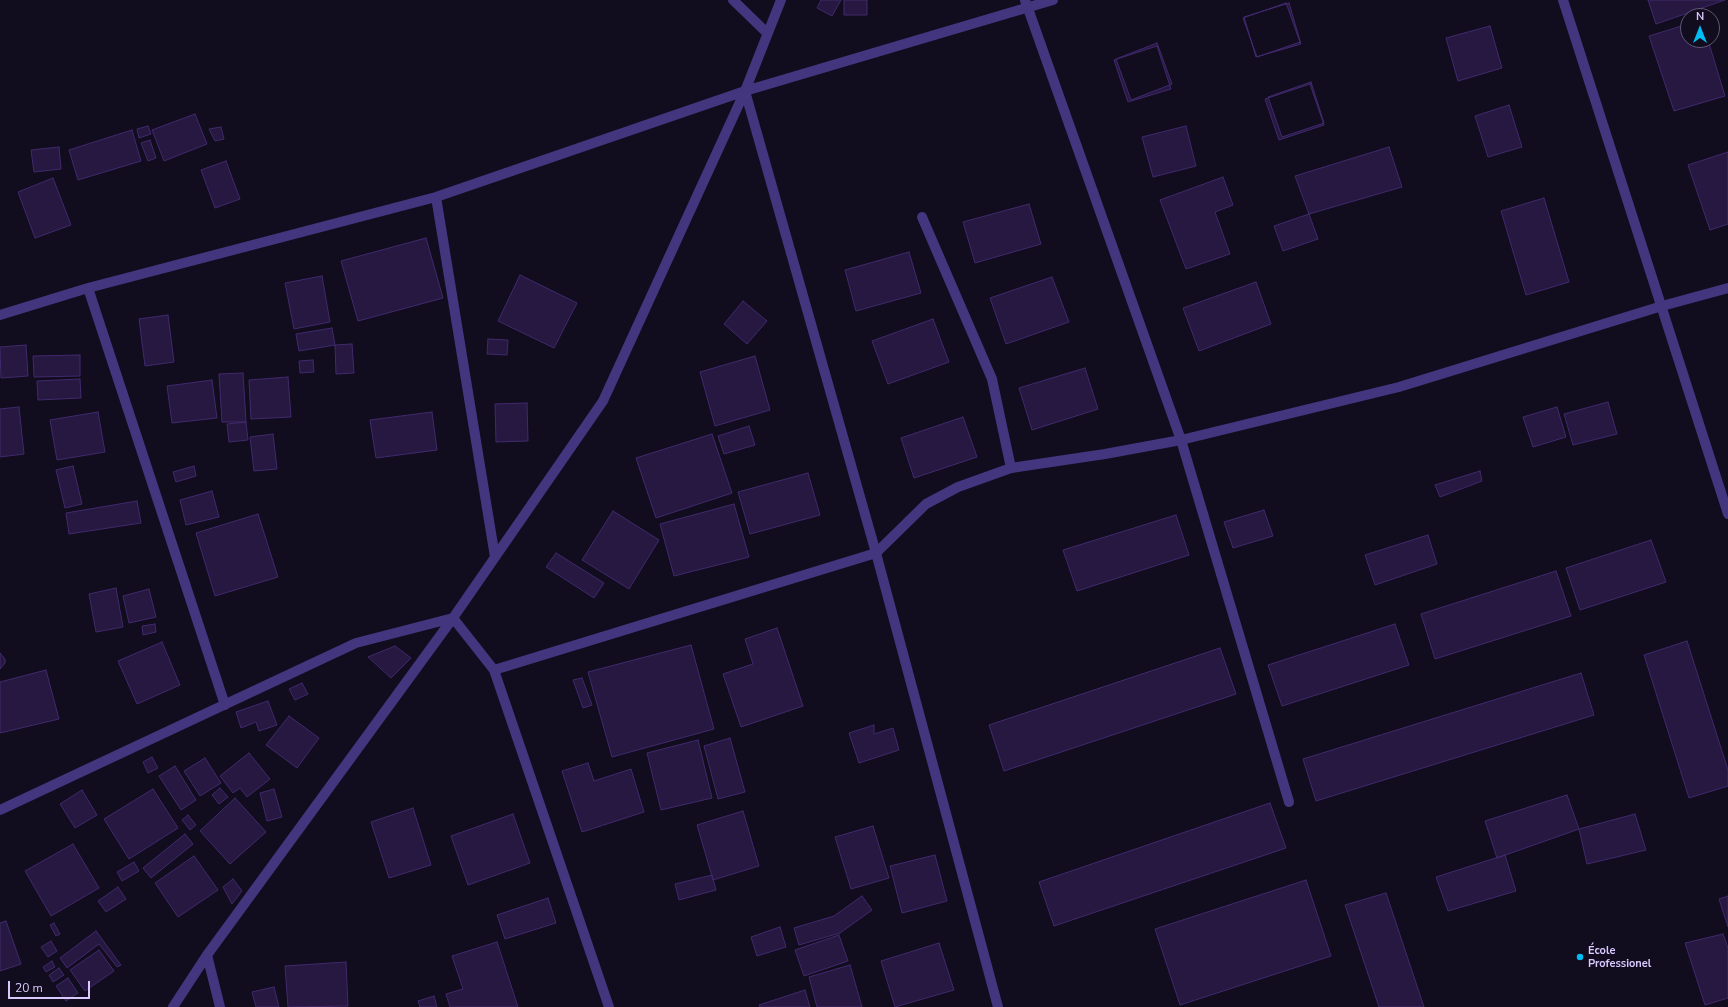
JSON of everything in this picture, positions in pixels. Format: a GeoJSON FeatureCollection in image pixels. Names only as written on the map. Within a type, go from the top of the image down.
{"type":"FeatureCollection","features":[{"type":"Feature","properties":{"kind":"street"},"geometry":{"type":"LineString","coordinates":[[733,0],[767,33]]}},
{"type":"Feature","properties":{"kind":"street"},"geometry":{"type":"LineString","coordinates":[[173,1007],[207,955],[453,618],[603,401],[745,91],[781,0]]}},
{"type":"Feature","properties":{"kind":"street"},"geometry":{"type":"LineString","coordinates":[[0,315],[88,288],[436,197],[745,91],[1026,4],[1053,0]]}},
{"type":"Feature","properties":{"kind":"street"},"geometry":{"type":"LineString","coordinates":[[1563,0],[1728,514]]}},
{"type":"Feature","properties":{"kind":"street"},"geometry":{"type":"LineString","coordinates":[[1026,4],[1181,440],[1289,802]]}},
{"type":"Feature","properties":{"kind":"street"},"geometry":{"type":"LineString","coordinates":[[745,91],[876,553],[998,1007]]}},
{"type":"Feature","properties":{"kind":"street"},"geometry":{"type":"LineString","coordinates":[[436,197],[496,557]]}},
{"type":"Feature","properties":{"kind":"street"},"geometry":{"type":"LineString","coordinates":[[922,217],[992,379],[1011,468]]}},
{"type":"Feature","properties":{"kind":"street"},"geometry":{"type":"LineString","coordinates":[[88,288],[225,705]]}},
{"type":"Feature","properties":{"kind":"street"},"geometry":{"type":"LineString","coordinates":[[494,670],[876,553],[926,504],[958,487],[1011,468],[1105,454],[1181,440],[1399,387],[1662,306],[1728,288]]}},
{"type":"Feature","properties":{"kind":"street"},"geometry":{"type":"LineString","coordinates":[[0,810],[356,643],[453,618]]}},
{"type":"Feature","properties":{"kind":"street"},"geometry":{"type":"LineString","coordinates":[[453,618],[494,670],[609,1007]]}},
{"type":"Feature","properties":{"kind":"street"},"geometry":{"type":"LineString","coordinates":[[207,955],[220,1007]]}},
{"type":"Feature","properties":{"kind":"building"},"geometry":{"type":"Polygon","coordinates":[[[821,0],[841,0],[832,16],[817,8],[821,0]]]}},
{"type":"Feature","properties":{"kind":"building"},"geometry":{"type":"Polygon","coordinates":[[[844,0],[867,0],[867,15],[844,15],[844,0]]]}},
{"type":"Feature","properties":{"kind":"building"},"geometry":{"type":"Polygon","coordinates":[[[1648,0],[1725,0],[1702,8],[1680,8],[1680,16],[1656,24],[1648,0]]]}},
{"type":"Feature","properties":{"kind":"building"},"geometry":{"type":"Polygon","coordinates":[[[1286,3],[1300,42],[1257,57],[1243,18],[1286,3]]]}},
{"type":"Feature","properties":{"kind":"building"},"geometry":{"type":"Polygon","coordinates":[[[1289,3],[1301,44],[1256,57],[1244,17],[1289,3]]]}},
{"type":"Feature","properties":{"kind":"building"},"geometry":{"type":"Polygon","coordinates":[[[1490,26],[1502,68],[1458,81],[1446,38],[1490,26]]]}},
{"type":"Feature","properties":{"kind":"building"},"geometry":{"type":"Polygon","coordinates":[[[1680,26],[1680,48],[1710,48],[1725,96],[1674,111],[1649,36],[1680,26]]]}},
{"type":"Feature","properties":{"kind":"building"},"geometry":{"type":"Polygon","coordinates":[[[1157,43],[1172,84],[1131,100],[1116,59],[1157,43]]]}},
{"type":"Feature","properties":{"kind":"building"},"geometry":{"type":"Polygon","coordinates":[[[1157,46],[1171,89],[1128,102],[1114,60],[1157,46]]]}},
{"type":"Feature","properties":{"kind":"building"},"geometry":{"type":"Polygon","coordinates":[[[1311,82],[1324,123],[1282,137],[1268,97],[1311,82]]]}},
{"type":"Feature","properties":{"kind":"building"},"geometry":{"type":"Polygon","coordinates":[[[1310,84],[1324,125],[1279,140],[1265,99],[1310,84]]]}},
{"type":"Feature","properties":{"kind":"building"},"geometry":{"type":"Polygon","coordinates":[[[1509,105],[1522,147],[1488,157],[1475,116],[1509,105]]]}},
{"type":"Feature","properties":{"kind":"building"},"geometry":{"type":"Polygon","coordinates":[[[195,114],[207,144],[164,161],[152,130],[195,114]]]}},
{"type":"Feature","properties":{"kind":"building"},"geometry":{"type":"Polygon","coordinates":[[[148,126],[151,134],[139,138],[137,129],[148,126]]]}},
{"type":"Feature","properties":{"kind":"building"},"geometry":{"type":"Polygon","coordinates":[[[1186,126],[1196,166],[1153,177],[1142,137],[1186,126]]]}},
{"type":"Feature","properties":{"kind":"building"},"geometry":{"type":"Polygon","coordinates":[[[221,127],[224,139],[215,141],[209,129],[221,127]]]}},
{"type":"Feature","properties":{"kind":"building"},"geometry":{"type":"Polygon","coordinates":[[[132,130],[141,161],[78,180],[69,150],[132,130]]]}},
{"type":"Feature","properties":{"kind":"building"},"geometry":{"type":"Polygon","coordinates":[[[150,140],[156,158],[148,161],[141,143],[150,140]]]}},
{"type":"Feature","properties":{"kind":"building"},"geometry":{"type":"Polygon","coordinates":[[[59,147],[61,169],[34,172],[31,150],[59,147]]]}},
{"type":"Feature","properties":{"kind":"building"},"geometry":{"type":"Polygon","coordinates":[[[1389,147],[1402,187],[1309,214],[1295,176],[1389,147]]]}},
{"type":"Feature","properties":{"kind":"building"},"geometry":{"type":"Polygon","coordinates":[[[1728,152],[1728,224],[1710,230],[1688,165],[1728,152]]]}},
{"type":"Feature","properties":{"kind":"building"},"geometry":{"type":"Polygon","coordinates":[[[226,161],[240,199],[215,208],[201,170],[226,161]]]}},
{"type":"Feature","properties":{"kind":"building"},"geometry":{"type":"Polygon","coordinates":[[[1223,177],[1233,205],[1215,212],[1230,254],[1186,269],[1160,200],[1223,177]]]}},
{"type":"Feature","properties":{"kind":"building"},"geometry":{"type":"Polygon","coordinates":[[[53,178],[71,225],[35,238],[18,192],[53,178]]]}},
{"type":"Feature","properties":{"kind":"building"},"geometry":{"type":"Polygon","coordinates":[[[1544,198],[1569,282],[1526,295],[1501,211],[1544,198]]]}},
{"type":"Feature","properties":{"kind":"building"},"geometry":{"type":"Polygon","coordinates":[[[1029,204],[1041,244],[975,263],[963,222],[1029,204]]]}},
{"type":"Feature","properties":{"kind":"building"},"geometry":{"type":"Polygon","coordinates":[[[1309,214],[1318,239],[1283,251],[1274,226],[1309,214]]]}},
{"type":"Feature","properties":{"kind":"building"},"geometry":{"type":"Polygon","coordinates":[[[426,238],[443,298],[358,321],[341,261],[426,238]]]}},
{"type":"Feature","properties":{"kind":"building"},"geometry":{"type":"Polygon","coordinates":[[[909,252],[921,293],[856,311],[845,270],[909,252]]]}},
{"type":"Feature","properties":{"kind":"building"},"geometry":{"type":"Polygon","coordinates":[[[520,275],[577,303],[554,348],[498,321],[520,275]]]}},
{"type":"Feature","properties":{"kind":"building"},"geometry":{"type":"Polygon","coordinates":[[[322,276],[330,322],[294,329],[285,283],[322,276]]]}},
{"type":"Feature","properties":{"kind":"building"},"geometry":{"type":"Polygon","coordinates":[[[1052,277],[1069,322],[1006,344],[990,298],[1052,277]]]}},
{"type":"Feature","properties":{"kind":"building"},"geometry":{"type":"Polygon","coordinates":[[[1256,282],[1271,324],[1199,351],[1183,308],[1256,282]]]}},
{"type":"Feature","properties":{"kind":"building"},"geometry":{"type":"Polygon","coordinates":[[[743,301],[767,321],[747,344],[724,324],[743,301]]]}},
{"type":"Feature","properties":{"kind":"building"},"geometry":{"type":"Polygon","coordinates":[[[168,315],[174,362],[145,366],[139,319],[168,315]]]}},
{"type":"Feature","properties":{"kind":"building"},"geometry":{"type":"Polygon","coordinates":[[[933,319],[949,362],[888,384],[872,341],[933,319]]]}},
{"type":"Feature","properties":{"kind":"building"},"geometry":{"type":"Polygon","coordinates":[[[332,328],[335,345],[299,351],[296,334],[332,328]]]}},
{"type":"Feature","properties":{"kind":"building"},"geometry":{"type":"Polygon","coordinates":[[[488,339],[508,340],[507,355],[487,354],[488,339]]]}},
{"type":"Feature","properties":{"kind":"building"},"geometry":{"type":"Polygon","coordinates":[[[352,344],[354,373],[336,374],[335,345],[352,344]]]}},
{"type":"Feature","properties":{"kind":"building"},"geometry":{"type":"Polygon","coordinates":[[[26,345],[28,376],[1,378],[0,347],[26,345]]]}},
{"type":"Feature","properties":{"kind":"building"},"geometry":{"type":"Polygon","coordinates":[[[80,355],[80,376],[34,377],[33,356],[80,355]]]}},
{"type":"Feature","properties":{"kind":"building"},"geometry":{"type":"Polygon","coordinates":[[[755,356],[770,410],[715,426],[700,372],[755,356]]]}},
{"type":"Feature","properties":{"kind":"building"},"geometry":{"type":"Polygon","coordinates":[[[313,360],[314,372],[300,373],[299,361],[313,360]]]}},
{"type":"Feature","properties":{"kind":"building"},"geometry":{"type":"Polygon","coordinates":[[[1085,368],[1098,409],[1032,430],[1019,388],[1085,368]]]}},
{"type":"Feature","properties":{"kind":"building"},"geometry":{"type":"Polygon","coordinates":[[[243,373],[246,422],[222,422],[219,374],[243,373]]]}},
{"type":"Feature","properties":{"kind":"building"},"geometry":{"type":"Polygon","coordinates":[[[288,377],[291,417],[251,419],[249,380],[288,377]]]}},
{"type":"Feature","properties":{"kind":"building"},"geometry":{"type":"Polygon","coordinates":[[[80,379],[81,398],[38,400],[37,381],[80,379]]]}},
{"type":"Feature","properties":{"kind":"building"},"geometry":{"type":"Polygon","coordinates":[[[212,380],[217,418],[172,423],[167,386],[212,380]]]}},
{"type":"Feature","properties":{"kind":"building"},"geometry":{"type":"Polygon","coordinates":[[[1608,402],[1617,434],[1573,445],[1564,414],[1608,402]]]}},
{"type":"Feature","properties":{"kind":"building"},"geometry":{"type":"Polygon","coordinates":[[[527,403],[528,441],[496,442],[495,404],[527,403]]]}},
{"type":"Feature","properties":{"kind":"building"},"geometry":{"type":"Polygon","coordinates":[[[19,407],[24,454],[0,457],[0,409],[19,407]]]}},
{"type":"Feature","properties":{"kind":"building"},"geometry":{"type":"Polygon","coordinates":[[[1557,407],[1566,437],[1533,447],[1523,417],[1557,407]]]}},
{"type":"Feature","properties":{"kind":"building"},"geometry":{"type":"Polygon","coordinates":[[[98,412],[105,452],[57,460],[50,420],[98,412]]]}},
{"type":"Feature","properties":{"kind":"building"},"geometry":{"type":"Polygon","coordinates":[[[432,412],[437,450],[376,458],[370,420],[432,412]]]}},
{"type":"Feature","properties":{"kind":"building"},"geometry":{"type":"Polygon","coordinates":[[[963,417],[977,457],[914,478],[901,438],[963,417]]]}},
{"type":"Feature","properties":{"kind":"building"},"geometry":{"type":"Polygon","coordinates":[[[246,422],[248,440],[229,442],[227,424],[246,422]]]}},
{"type":"Feature","properties":{"kind":"building"},"geometry":{"type":"Polygon","coordinates":[[[749,426],[755,445],[724,454],[718,436],[749,426]]]}},
{"type":"Feature","properties":{"kind":"building"},"geometry":{"type":"Polygon","coordinates":[[[273,434],[277,469],[254,471],[250,437],[273,434]]]}},
{"type":"Feature","properties":{"kind":"building"},"geometry":{"type":"Polygon","coordinates":[[[712,434],[732,493],[656,518],[636,458],[712,434]]]}},
{"type":"Feature","properties":{"kind":"building"},"geometry":{"type":"Polygon","coordinates":[[[73,466],[82,504],[65,508],[56,470],[73,466]]]}},
{"type":"Feature","properties":{"kind":"building"},"geometry":{"type":"Polygon","coordinates":[[[194,466],[196,476],[176,482],[173,472],[194,466]]]}},
{"type":"Feature","properties":{"kind":"building"},"geometry":{"type":"Polygon","coordinates":[[[1480,471],[1482,481],[1440,497],[1435,485],[1480,471]]]}},
{"type":"Feature","properties":{"kind":"building"},"geometry":{"type":"Polygon","coordinates":[[[808,473],[820,515],[750,534],[738,492],[808,473]]]}},
{"type":"Feature","properties":{"kind":"building"},"geometry":{"type":"Polygon","coordinates":[[[212,491],[219,517],[186,525],[180,500],[212,491]]]}},
{"type":"Feature","properties":{"kind":"building"},"geometry":{"type":"Polygon","coordinates":[[[137,501],[141,523],[69,534],[66,513],[137,501]]]}},
{"type":"Feature","properties":{"kind":"building"},"geometry":{"type":"Polygon","coordinates":[[[734,504],[749,557],[674,576],[660,524],[734,504]]]}},
{"type":"Feature","properties":{"kind":"building"},"geometry":{"type":"Polygon","coordinates":[[[1264,510],[1273,536],[1233,548],[1224,522],[1264,510]]]}},
{"type":"Feature","properties":{"kind":"building"},"geometry":{"type":"Polygon","coordinates":[[[613,511],[659,540],[629,589],[582,560],[613,511]]]}},
{"type":"Feature","properties":{"kind":"building"},"geometry":{"type":"Polygon","coordinates":[[[258,514],[278,577],[215,596],[196,533],[258,514]]]}},
{"type":"Feature","properties":{"kind":"building"},"geometry":{"type":"Polygon","coordinates":[[[1176,515],[1189,555],[1077,591],[1063,550],[1176,515]]]}},
{"type":"Feature","properties":{"kind":"building"},"geometry":{"type":"Polygon","coordinates":[[[1428,535],[1437,564],[1375,585],[1365,555],[1428,535]]]}},
{"type":"Feature","properties":{"kind":"building"},"geometry":{"type":"Polygon","coordinates":[[[1651,540],[1666,582],[1580,610],[1566,568],[1651,540]]]}},
{"type":"Feature","properties":{"kind":"building"},"geometry":{"type":"Polygon","coordinates":[[[556,553],[604,583],[594,598],[546,567],[556,553]]]}},
{"type":"Feature","properties":{"kind":"building"},"geometry":{"type":"Polygon","coordinates":[[[1556,571],[1571,616],[1435,659],[1421,614],[1556,571]]]}},
{"type":"Feature","properties":{"kind":"building"},"geometry":{"type":"Polygon","coordinates":[[[116,588],[123,627],[96,632],[89,594],[116,588]]]}},
{"type":"Feature","properties":{"kind":"building"},"geometry":{"type":"Polygon","coordinates":[[[149,589],[156,617],[129,623],[123,596],[149,589]]]}},
{"type":"Feature","properties":{"kind":"building"},"geometry":{"type":"Polygon","coordinates":[[[155,624],[156,632],[143,635],[142,626],[155,624]]]}},
{"type":"Feature","properties":{"kind":"building"},"geometry":{"type":"Polygon","coordinates":[[[1395,624],[1409,665],[1282,706],[1268,665],[1395,624]]]}},
{"type":"Feature","properties":{"kind":"building"},"geometry":{"type":"Polygon","coordinates":[[[777,628],[803,706],[741,727],[723,674],[753,664],[745,639],[777,628]]]}},
{"type":"Feature","properties":{"kind":"building"},"geometry":{"type":"Polygon","coordinates":[[[1687,641],[1728,770],[1728,786],[1689,798],[1644,655],[1687,641]]]}},
{"type":"Feature","properties":{"kind":"building"},"geometry":{"type":"Polygon","coordinates":[[[162,642],[180,685],[137,704],[118,661],[162,642]]]}},
{"type":"Feature","properties":{"kind":"building"},"geometry":{"type":"Polygon","coordinates":[[[691,645],[714,729],[612,757],[588,672],[691,645]]]}},
{"type":"Feature","properties":{"kind":"building"},"geometry":{"type":"Polygon","coordinates":[[[395,646],[411,658],[391,678],[368,657],[395,646]]]}},
{"type":"Feature","properties":{"kind":"building"},"geometry":{"type":"Polygon","coordinates":[[[1220,648],[1236,694],[1004,771],[989,725],[1220,648]]]}},
{"type":"Feature","properties":{"kind":"building"},"geometry":{"type":"Polygon","coordinates":[[[0,653],[5,659],[5,663],[0,669],[0,653]]]}},
{"type":"Feature","properties":{"kind":"building"},"geometry":{"type":"Polygon","coordinates":[[[46,670],[59,719],[0,733],[0,682],[46,670]]]}},
{"type":"Feature","properties":{"kind":"building"},"geometry":{"type":"Polygon","coordinates":[[[1581,673],[1594,715],[1316,801],[1303,759],[1581,673]]]}},
{"type":"Feature","properties":{"kind":"building"},"geometry":{"type":"Polygon","coordinates":[[[582,678],[592,705],[583,708],[573,680],[582,678]]]}},
{"type":"Feature","properties":{"kind":"building"},"geometry":{"type":"Polygon","coordinates":[[[302,683],[308,694],[295,700],[289,689],[302,683]]]}},
{"type":"Feature","properties":{"kind":"building"},"geometry":{"type":"Polygon","coordinates":[[[268,701],[277,725],[259,731],[256,722],[241,728],[236,712],[268,701]]]}},
{"type":"Feature","properties":{"kind":"building"},"geometry":{"type":"Polygon","coordinates":[[[289,716],[319,738],[297,768],[266,745],[289,716]]]}},
{"type":"Feature","properties":{"kind":"building"},"geometry":{"type":"Polygon","coordinates":[[[874,725],[874,734],[893,728],[899,750],[859,763],[849,733],[874,725]]]}},
{"type":"Feature","properties":{"kind":"building"},"geometry":{"type":"Polygon","coordinates":[[[730,738],[745,792],[718,799],[704,746],[730,738]]]}},
{"type":"Feature","properties":{"kind":"building"},"geometry":{"type":"Polygon","coordinates":[[[698,740],[712,798],[661,810],[647,753],[698,740]]]}},
{"type":"Feature","properties":{"kind":"building"},"geometry":{"type":"Polygon","coordinates":[[[249,753],[270,779],[247,797],[240,788],[233,793],[220,776],[249,753]]]}},
{"type":"Feature","properties":{"kind":"building"},"geometry":{"type":"Polygon","coordinates":[[[152,757],[158,768],[148,773],[143,762],[152,757]]]}},
{"type":"Feature","properties":{"kind":"building"},"geometry":{"type":"Polygon","coordinates":[[[205,758],[221,783],[200,796],[184,771],[205,758]]]}},
{"type":"Feature","properties":{"kind":"building"},"geometry":{"type":"Polygon","coordinates":[[[588,763],[594,781],[631,769],[644,812],[582,832],[562,771],[588,763]]]}},
{"type":"Feature","properties":{"kind":"building"},"geometry":{"type":"Polygon","coordinates":[[[175,766],[196,800],[181,810],[159,776],[175,766]]]}},
{"type":"Feature","properties":{"kind":"building"},"geometry":{"type":"Polygon","coordinates":[[[220,788],[228,797],[219,804],[212,795],[220,788]]]}},
{"type":"Feature","properties":{"kind":"building"},"geometry":{"type":"Polygon","coordinates":[[[153,789],[178,828],[129,859],[104,819],[153,789]]]}},
{"type":"Feature","properties":{"kind":"building"},"geometry":{"type":"Polygon","coordinates":[[[274,789],[282,817],[267,821],[260,793],[274,789]]]}},
{"type":"Feature","properties":{"kind":"building"},"geometry":{"type":"Polygon","coordinates":[[[82,790],[97,815],[75,828],[60,804],[82,790]]]}},
{"type":"Feature","properties":{"kind":"building"},"geometry":{"type":"Polygon","coordinates":[[[1567,795],[1579,829],[1497,858],[1485,821],[1567,795]]]}},
{"type":"Feature","properties":{"kind":"building"},"geometry":{"type":"Polygon","coordinates":[[[235,798],[266,832],[230,864],[200,831],[235,798]]]}},
{"type":"Feature","properties":{"kind":"building"},"geometry":{"type":"Polygon","coordinates":[[[1270,803],[1286,848],[1054,926],[1039,882],[1270,803]]]}},
{"type":"Feature","properties":{"kind":"building"},"geometry":{"type":"Polygon","coordinates":[[[413,808],[431,865],[389,878],[371,822],[413,808]]]}},
{"type":"Feature","properties":{"kind":"building"},"geometry":{"type":"Polygon","coordinates":[[[743,811],[759,866],[713,880],[697,825],[743,811]]]}},
{"type":"Feature","properties":{"kind":"building"},"geometry":{"type":"Polygon","coordinates":[[[513,814],[530,863],[468,885],[451,836],[513,814]]]}},
{"type":"Feature","properties":{"kind":"building"},"geometry":{"type":"Polygon","coordinates":[[[1635,814],[1646,850],[1587,864],[1579,829],[1635,814]]]}},
{"type":"Feature","properties":{"kind":"building"},"geometry":{"type":"Polygon","coordinates":[[[188,815],[196,825],[190,830],[182,820],[188,815]]]}},
{"type":"Feature","properties":{"kind":"building"},"geometry":{"type":"Polygon","coordinates":[[[873,826],[889,878],[851,889],[835,837],[873,826]]]}},
{"type":"Feature","properties":{"kind":"building"},"geometry":{"type":"Polygon","coordinates":[[[185,834],[193,844],[151,878],[143,868],[185,834]]]}},
{"type":"Feature","properties":{"kind":"building"},"geometry":{"type":"Polygon","coordinates":[[[73,844],[99,888],[51,916],[25,871],[73,844]]]}},
{"type":"Feature","properties":{"kind":"building"},"geometry":{"type":"Polygon","coordinates":[[[935,855],[947,901],[902,913],[890,866],[935,855]]]}},
{"type":"Feature","properties":{"kind":"building"},"geometry":{"type":"Polygon","coordinates":[[[1505,855],[1516,891],[1448,911],[1436,877],[1505,855]]]}},
{"type":"Feature","properties":{"kind":"building"},"geometry":{"type":"Polygon","coordinates":[[[194,856],[218,890],[178,917],[155,883],[194,856]]]}},
{"type":"Feature","properties":{"kind":"building"},"geometry":{"type":"Polygon","coordinates":[[[134,862],[139,871],[122,881],[117,872],[134,862]]]}},
{"type":"Feature","properties":{"kind":"building"},"geometry":{"type":"Polygon","coordinates":[[[712,875],[716,890],[679,900],[675,884],[712,875]]]}},
{"type":"Feature","properties":{"kind":"building"},"geometry":{"type":"Polygon","coordinates":[[[233,879],[242,891],[232,904],[223,887],[233,879]]]}},
{"type":"Feature","properties":{"kind":"building"},"geometry":{"type":"Polygon","coordinates":[[[1306,880],[1331,956],[1180,1005],[1155,929],[1306,880]]]}},
{"type":"Feature","properties":{"kind":"building"},"geometry":{"type":"Polygon","coordinates":[[[118,887],[126,899],[106,912],[98,901],[118,887]]]}},
{"type":"Feature","properties":{"kind":"building"},"geometry":{"type":"Polygon","coordinates":[[[1386,893],[1424,1007],[1379,1007],[1345,905],[1386,893]]]}},
{"type":"Feature","properties":{"kind":"building"},"geometry":{"type":"Polygon","coordinates":[[[862,896],[872,910],[840,933],[799,945],[794,928],[834,916],[862,896]]]}},
{"type":"Feature","properties":{"kind":"building"},"geometry":{"type":"Polygon","coordinates":[[[1728,896],[1728,927],[1719,899],[1728,896]]]}},
{"type":"Feature","properties":{"kind":"building"},"geometry":{"type":"Polygon","coordinates":[[[548,898],[556,923],[505,939],[497,915],[548,898]]]}},
{"type":"Feature","properties":{"kind":"building"},"geometry":{"type":"Polygon","coordinates":[[[6,921],[21,964],[0,971],[0,923],[6,921]]]}},
{"type":"Feature","properties":{"kind":"building"},"geometry":{"type":"Polygon","coordinates":[[[54,923],[60,934],[56,936],[50,925],[54,923]]]}},
{"type":"Feature","properties":{"kind":"building"},"geometry":{"type":"Polygon","coordinates":[[[780,927],[786,947],[757,956],[751,937],[780,927]]]}},
{"type":"Feature","properties":{"kind":"building"},"geometry":{"type":"Polygon","coordinates":[[[96,931],[121,965],[117,967],[99,944],[67,968],[60,958],[96,931]]]}},
{"type":"Feature","properties":{"kind":"building"},"geometry":{"type":"Polygon","coordinates":[[[1723,934],[1728,948],[1728,998],[1705,1005],[1685,943],[1723,934]]]}},
{"type":"Feature","properties":{"kind":"building"},"geometry":{"type":"Polygon","coordinates":[[[839,935],[848,961],[804,976],[795,950],[839,935]]]}},
{"type":"Feature","properties":{"kind":"building"},"geometry":{"type":"Polygon","coordinates":[[[51,941],[57,951],[48,957],[41,947],[51,941]]]}},
{"type":"Feature","properties":{"kind":"building"},"geometry":{"type":"Polygon","coordinates":[[[497,942],[518,1007],[450,1007],[446,994],[463,989],[452,956],[497,942]]]}},
{"type":"Feature","properties":{"kind":"building"},"geometry":{"type":"Polygon","coordinates":[[[939,943],[954,990],[895,1007],[881,961],[939,943]]]}},
{"type":"Feature","properties":{"kind":"building"},"geometry":{"type":"Polygon","coordinates":[[[99,950],[114,971],[85,991],[70,970],[99,950]]]}},
{"type":"Feature","properties":{"kind":"building"},"geometry":{"type":"Polygon","coordinates":[[[52,961],[55,967],[46,972],[43,967],[52,961]]]}},
{"type":"Feature","properties":{"kind":"building"},"geometry":{"type":"Polygon","coordinates":[[[346,962],[348,1006],[288,1007],[285,966],[346,962]]]}},
{"type":"Feature","properties":{"kind":"building"},"geometry":{"type":"Polygon","coordinates":[[[850,965],[862,1007],[817,1007],[809,977],[850,965]]]}},
{"type":"Feature","properties":{"kind":"building"},"geometry":{"type":"Polygon","coordinates":[[[59,968],[64,975],[53,982],[49,975],[59,968]]]}},
{"type":"Feature","properties":{"kind":"building"},"geometry":{"type":"Polygon","coordinates":[[[68,978],[78,993],[66,1001],[56,986],[68,978]]]}},
{"type":"Feature","properties":{"kind":"building"},"geometry":{"type":"Polygon","coordinates":[[[274,987],[279,1007],[256,1007],[252,992],[274,987]]]}},
{"type":"Feature","properties":{"kind":"building"},"geometry":{"type":"Polygon","coordinates":[[[805,990],[810,1007],[760,1007],[759,1005],[805,990]]]}},
{"type":"Feature","properties":{"kind":"building"},"geometry":{"type":"Polygon","coordinates":[[[434,996],[437,1007],[420,1007],[418,1001],[434,996]]]}},
{"type":"Feature","properties":{"kind":"place","name":"École Professionel"},"geometry":{"type":"Point","coordinates":[1580,957]}}]}
